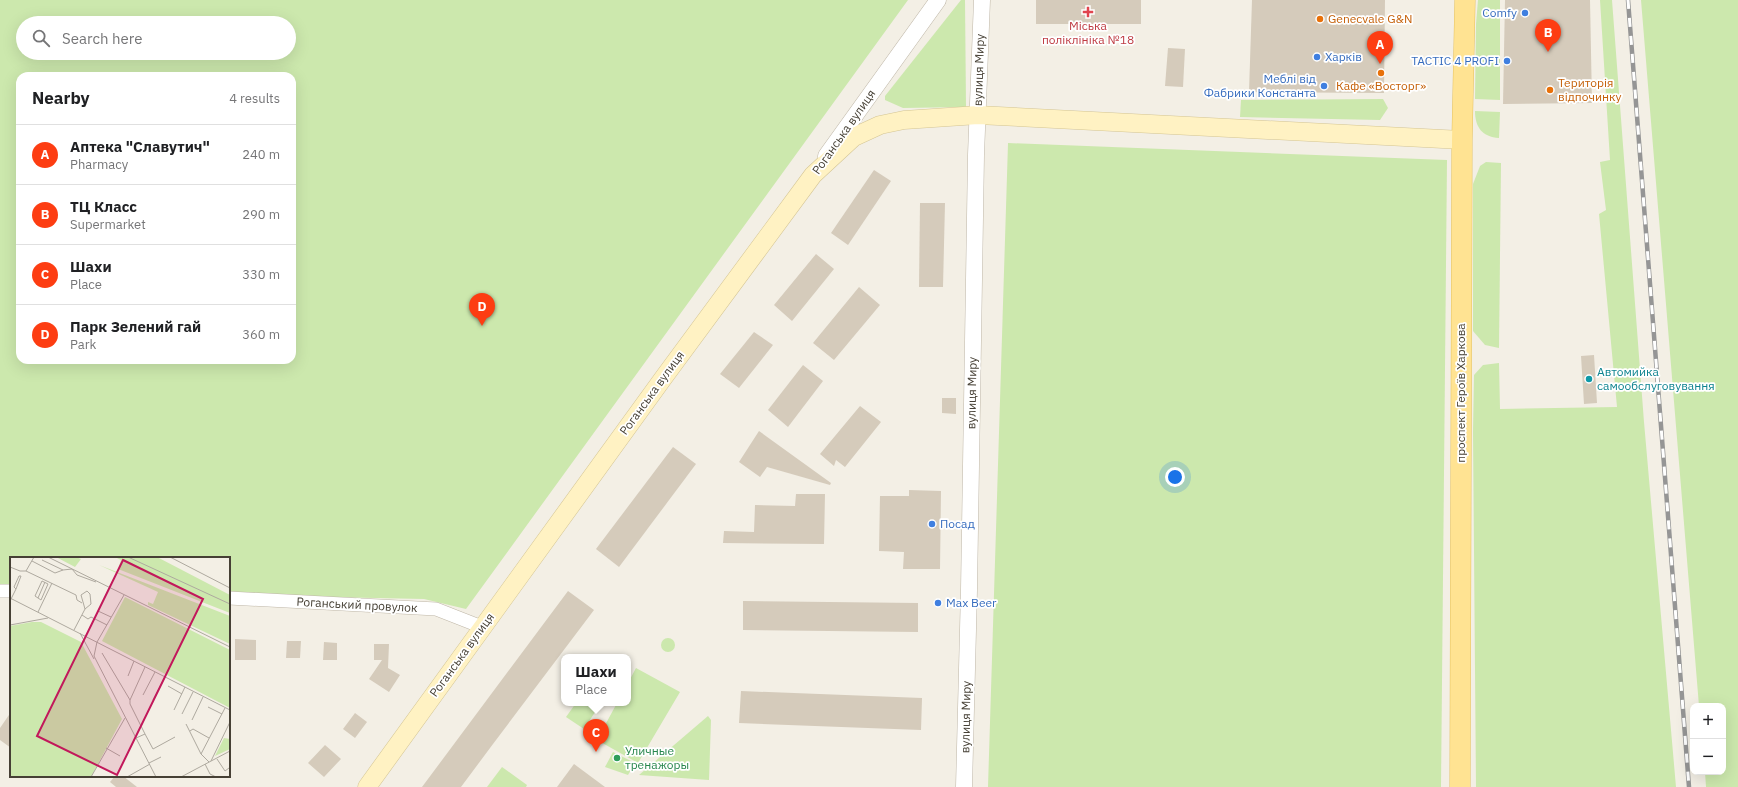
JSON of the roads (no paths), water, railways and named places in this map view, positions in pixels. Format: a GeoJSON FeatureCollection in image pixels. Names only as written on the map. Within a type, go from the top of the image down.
{"type":"FeatureCollection","features":[{"type":"Feature","properties":{"kind":"main road","name":"проспект Героїв Харкова"},"geometry":{"type":"LineString","coordinates":[[1460,787],[1462,140],[1465,0]]}},
{"type":"Feature","properties":{"kind":"main road"},"geometry":{"type":"LineString","coordinates":[[813,175],[854,138],[880,125],[904,120],[978,115],[1462,140]]}},
{"type":"Feature","properties":{"kind":"main road","name":"Роганська вулиця"},"geometry":{"type":"LineString","coordinates":[[367,787],[482,627],[813,175]]}},
{"type":"Feature","properties":{"kind":"street","name":"Роганська вулиця"},"geometry":{"type":"LineString","coordinates":[[813,175],[938,0]]}},
{"type":"Feature","properties":{"kind":"street","name":"вулиця Миру"},"geometry":{"type":"LineString","coordinates":[[964,787],[978,115],[982,0]]}},
{"type":"Feature","properties":{"kind":"street"},"geometry":{"type":"LineString","coordinates":[[0,591],[10,592]]}},
{"type":"Feature","properties":{"kind":"street","name":"Роганський провулок"},"geometry":{"type":"LineString","coordinates":[[230,598],[436,609],[482,627]]}},
{"type":"Feature","properties":{"kind":"railway"},"geometry":{"type":"LineString","coordinates":[[1628,0],[1689,787]]}},
{"type":"Feature","properties":{"kind":"place","name":"Міська поліклініка №18"},"geometry":{"type":"Point","coordinates":[1088,12]}},
{"type":"Feature","properties":{"kind":"place","name":"Comfy"},"geometry":{"type":"Point","coordinates":[1525,13]}},
{"type":"Feature","properties":{"kind":"place","name":"Genecvale G&N"},"geometry":{"type":"Point","coordinates":[1320,19]}},
{"type":"Feature","properties":{"kind":"place","name":"ТЦ Класс"},"geometry":{"type":"Point","coordinates":[1548,52]}},
{"type":"Feature","properties":{"kind":"place","name":"Харків"},"geometry":{"type":"Point","coordinates":[1317,57]}},
{"type":"Feature","properties":{"kind":"place","name":"TACTIC 4 PROFI"},"geometry":{"type":"Point","coordinates":[1507,61]}},
{"type":"Feature","properties":{"kind":"place","name":"Аптека \"Славутич\""},"geometry":{"type":"Point","coordinates":[1380,64]}},
{"type":"Feature","properties":{"kind":"place","name":"Кафе «Восторг»"},"geometry":{"type":"Point","coordinates":[1381,73]}},
{"type":"Feature","properties":{"kind":"place","name":"Меблі від Фабрики Константа"},"geometry":{"type":"Point","coordinates":[1324,86]}},
{"type":"Feature","properties":{"kind":"place","name":"Територія відпочинку"},"geometry":{"type":"Point","coordinates":[1550,90]}},
{"type":"Feature","properties":{"kind":"place","name":"Парк Зелений гай"},"geometry":{"type":"Point","coordinates":[482,326]}},
{"type":"Feature","properties":{"kind":"place","name":"Автомийка самообслуговування"},"geometry":{"type":"Point","coordinates":[1589,379]}},
{"type":"Feature","properties":{"kind":"place","name":"Посад"},"geometry":{"type":"Point","coordinates":[932,524]}},
{"type":"Feature","properties":{"kind":"place","name":"Max Beer"},"geometry":{"type":"Point","coordinates":[938,603]}},
{"type":"Feature","properties":{"kind":"place","name":"Шахи"},"geometry":{"type":"Point","coordinates":[596,752]}},
{"type":"Feature","properties":{"kind":"place","name":"Уличные тренажоры"},"geometry":{"type":"Point","coordinates":[617,758]}}]}
